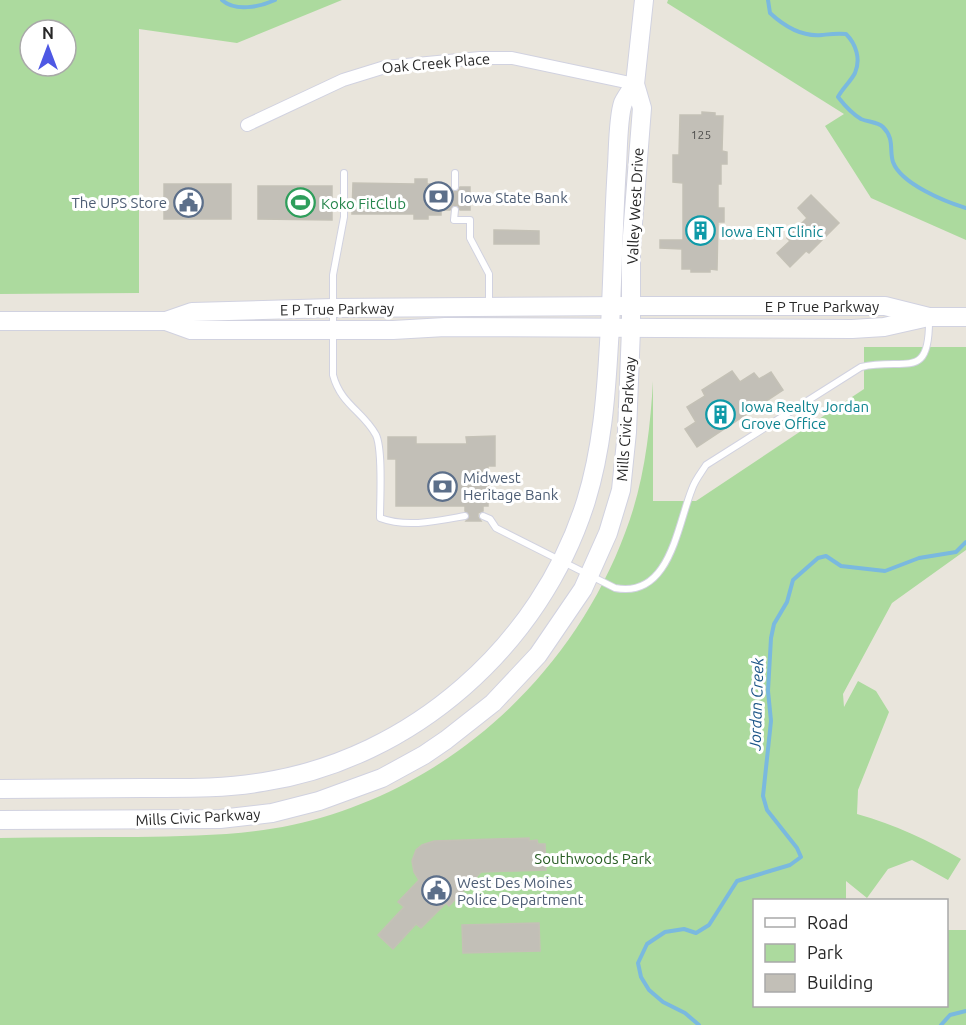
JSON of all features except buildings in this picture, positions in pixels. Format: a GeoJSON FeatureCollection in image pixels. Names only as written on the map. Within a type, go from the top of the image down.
{"type":"FeatureCollection","features":[{"type":"Feature","properties":{"kind":"main road","name":"Valley West Drive"},"geometry":{"type":"LineString","coordinates":[[631,329],[631,249],[642,108],[635,84],[644,0]]}},
{"type":"Feature","properties":{"kind":"main road","name":"Valley West Drive"},"geometry":{"type":"LineString","coordinates":[[610,327],[619,139],[623,105],[635,84]]}},
{"type":"Feature","properties":{"kind":"main road","name":"E P True Parkway"},"geometry":{"type":"LineString","coordinates":[[0,321],[166,321],[192,312],[333,308],[612,306],[885,306],[929,317]]}},
{"type":"Feature","properties":{"kind":"main road","name":"E P True Parkway"},"geometry":{"type":"LineString","coordinates":[[166,321],[191,330],[333,331],[445,327],[852,329],[884,327],[929,317]]}},
{"type":"Feature","properties":{"kind":"main road"},"geometry":{"type":"LineString","coordinates":[[929,317],[966,318]]}},
{"type":"Feature","properties":{"kind":"main road","name":"Mills Civic Parkway"},"geometry":{"type":"LineString","coordinates":[[0,789],[239,786],[298,775],[339,762],[408,729],[466,685],[495,658],[536,606],[561,561],[576,527],[593,476],[607,392],[610,327]]}},
{"type":"Feature","properties":{"kind":"main road","name":"Mills Civic Parkway"},"geometry":{"type":"LineString","coordinates":[[0,820],[198,819],[246,817],[297,808],[350,791],[381,778],[424,755],[460,731],[493,703],[538,655],[574,603],[590,575],[608,533],[621,490],[626,442],[631,329]]}},
{"type":"Feature","properties":{"kind":"street","name":"Oak Creek Place"},"geometry":{"type":"LineString","coordinates":[[247,125],[351,77],[385,67],[480,58],[512,58],[635,84]]}},
{"type":"Feature","properties":{"kind":"lane"},"geometry":{"type":"LineString","coordinates":[[344,173],[344,217],[333,275],[333,375],[343,399],[377,437],[380,518],[388,521],[416,523],[465,516]]}},
{"type":"Feature","properties":{"kind":"lane"},"geometry":{"type":"LineString","coordinates":[[455,173],[455,187]]}},
{"type":"Feature","properties":{"kind":"lane"},"geometry":{"type":"LineString","coordinates":[[454,210],[454,220],[470,220],[470,238],[489,274],[489,307]]}},
{"type":"Feature","properties":{"kind":"lane"},"geometry":{"type":"LineString","coordinates":[[483,516],[490,519],[496,528],[615,588],[646,585],[666,563],[693,485],[706,465],[861,367],[875,364],[903,364],[920,359],[926,354],[928,345],[929,317]]}},
{"type":"Feature","properties":{"kind":"green space"},"geometry":{"type":"Polygon","coordinates":[[[0,0],[342,0],[237,43],[139,29],[139,293],[0,294],[0,0]]]}},
{"type":"Feature","properties":{"kind":"green space"},"geometry":{"type":"Polygon","coordinates":[[[668,0],[966,0],[966,240],[871,198],[825,126],[844,114],[667,3],[668,0]]]}},
{"type":"Feature","properties":{"kind":"green space","name":"Southwoods Park"},"geometry":{"type":"Polygon","coordinates":[[[864,347],[966,347],[966,550],[892,603],[843,694],[844,707],[858,681],[876,691],[889,712],[858,790],[857,814],[911,834],[961,859],[948,880],[912,860],[888,869],[867,898],[846,881],[846,899],[753,899],[753,1007],[948,1007],[948,930],[966,930],[966,1025],[0,1025],[0,838],[215,835],[254,831],[292,825],[348,809],[401,786],[450,756],[496,721],[536,680],[572,635],[601,586],[632,514],[645,458],[653,381],[653,501],[696,501],[864,389],[864,347]]]}},
{"type":"Feature","properties":{"kind":"waterway","name":"Jordan Creek"},"geometry":{"type":"LineString","coordinates":[[222,0],[227,4],[241,7],[262,5],[275,0]]}},
{"type":"Feature","properties":{"kind":"waterway","name":"Jordan Creek"},"geometry":{"type":"LineString","coordinates":[[768,0],[770,13],[794,30],[815,35],[846,34],[855,47],[858,62],[855,73],[838,97],[857,117],[878,124],[887,131],[893,162],[905,178],[936,197],[966,208]]}},
{"type":"Feature","properties":{"kind":"waterway","name":"Jordan Creek"},"geometry":{"type":"LineString","coordinates":[[699,1025],[685,1013],[663,1002],[649,990],[641,977],[638,963],[647,944],[665,932],[684,929],[696,933],[709,925],[737,881],[790,865],[801,857],[797,848],[767,810],[763,796],[771,721],[768,691],[771,638],[774,624],[787,602],[793,580],[818,558],[826,556],[841,566],[885,571],[919,558],[956,552],[966,542]]}},
{"type":"Feature","properties":{"kind":"waterway","name":"Jordan Creek"},"geometry":{"type":"LineString","coordinates":[[941,1025],[950,1015],[966,1011]]}},
{"type":"Feature","properties":{"kind":"place","name":"Iowa State Bank"},"geometry":{"type":"Point","coordinates":[439,197]}},
{"type":"Feature","properties":{"kind":"place","name":"The UPS Store"},"geometry":{"type":"Point","coordinates":[188,202]}},
{"type":"Feature","properties":{"kind":"place","name":"Koko FitClub"},"geometry":{"type":"Point","coordinates":[300,203]}},
{"type":"Feature","properties":{"kind":"place","name":"Iowa ENT Clinic"},"geometry":{"type":"Point","coordinates":[700,231]}},
{"type":"Feature","properties":{"kind":"place","name":"Iowa Realty Jordan Grove Office"},"geometry":{"type":"Point","coordinates":[720,415]}},
{"type":"Feature","properties":{"kind":"place","name":"Midwest Heritage Bank"},"geometry":{"type":"Point","coordinates":[442,486]}},
{"type":"Feature","properties":{"kind":"place","name":"West Des Moines Police Department"},"geometry":{"type":"Point","coordinates":[436,891]}}]}
